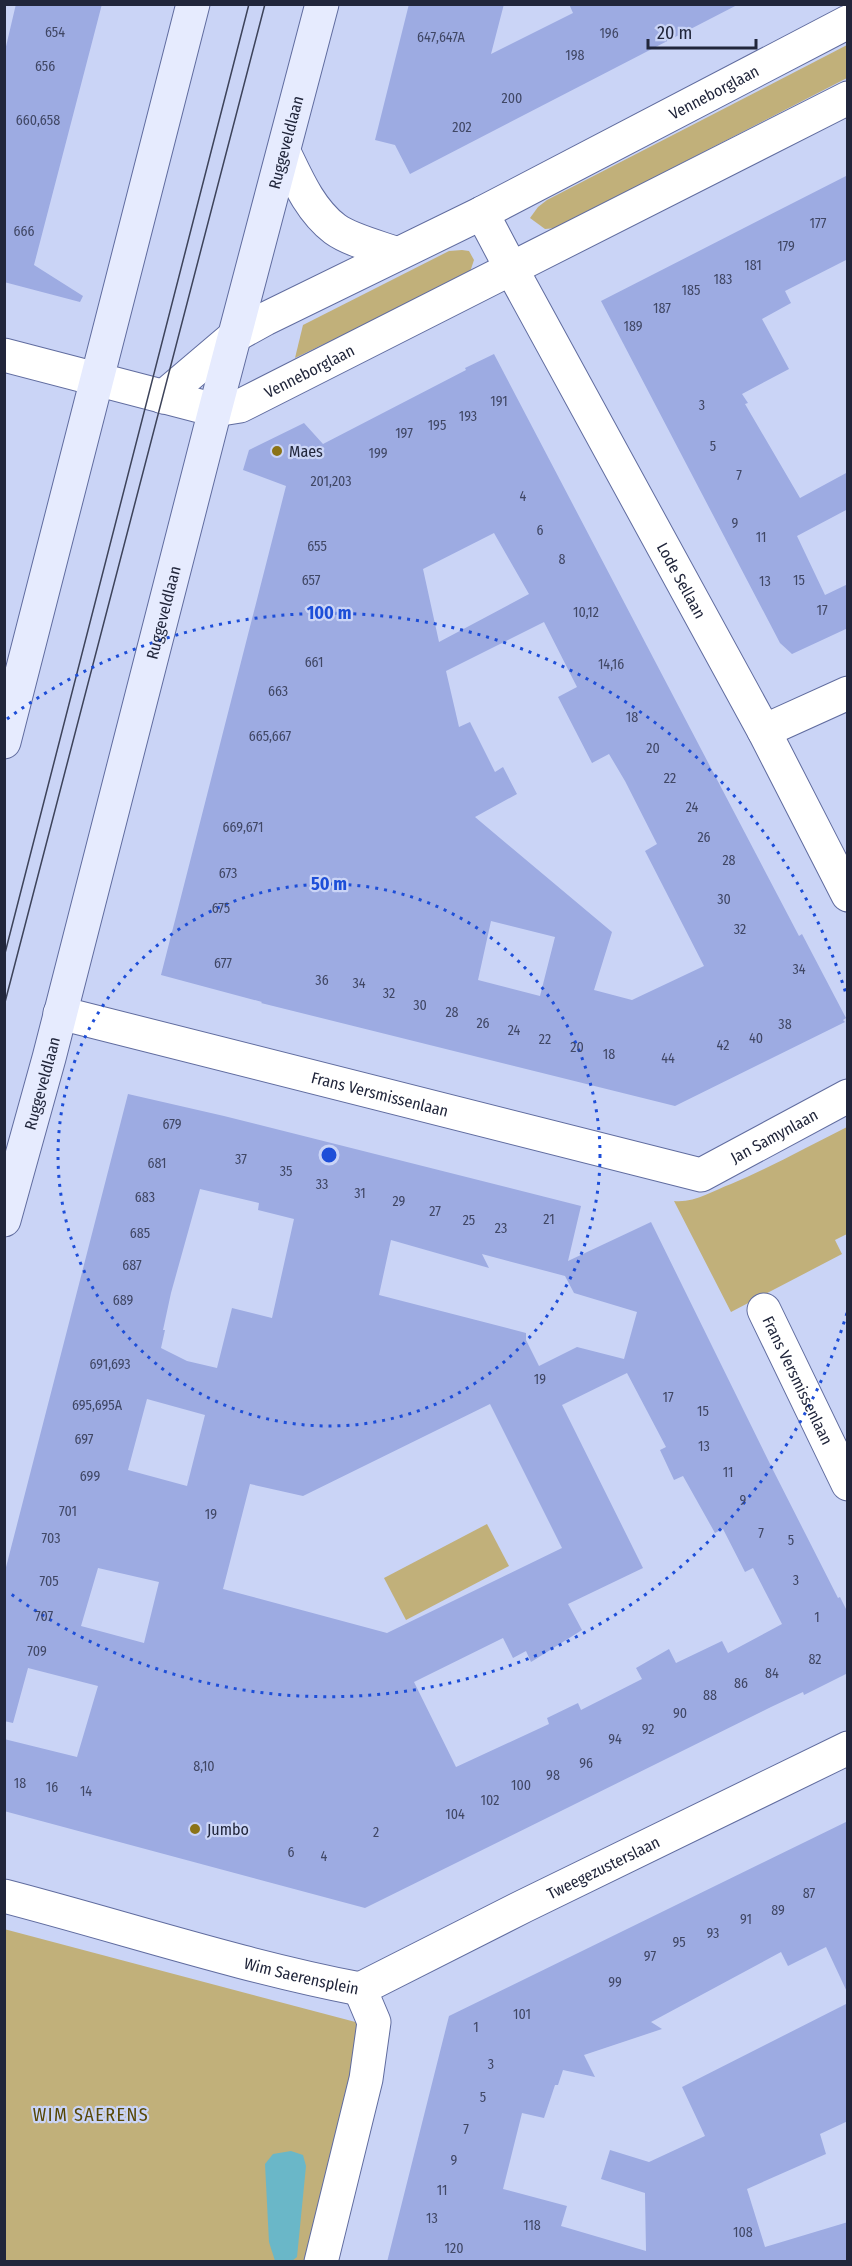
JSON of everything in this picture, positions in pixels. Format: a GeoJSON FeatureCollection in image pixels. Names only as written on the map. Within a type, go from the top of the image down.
{"type":"FeatureCollection","features":[{"type":"Feature","properties":{"kind":"street"},"geometry":{"type":"LineString","coordinates":[[4,742],[193,4]]}},
{"type":"Feature","properties":{"kind":"street","name":"Ruggeveldlaan"},"geometry":{"type":"LineString","coordinates":[[4,1220],[60,1013],[322,4]]}},
{"type":"Feature","properties":{"kind":"street","name":"Venneborglaan"},"geometry":{"type":"LineString","coordinates":[[163,397],[236,335],[395,254],[482,213],[848,22]]}},
{"type":"Feature","properties":{"kind":"street","name":"Venneborglaan"},"geometry":{"type":"LineString","coordinates":[[4,355],[215,410],[240,406],[848,98]]}},
{"type":"Feature","properties":{"kind":"street"},"geometry":{"type":"LineString","coordinates":[[284,152],[301,188],[314,208],[336,230],[395,254]]}},
{"type":"Feature","properties":{"kind":"street"},"geometry":{"type":"LineString","coordinates":[[482,213],[511,268]]}},
{"type":"Feature","properties":{"kind":"street","name":"Lode Sellaan"},"geometry":{"type":"LineString","coordinates":[[511,268],[764,731],[848,895]]}},
{"type":"Feature","properties":{"kind":"street"},"geometry":{"type":"LineString","coordinates":[[764,731],[848,693]]}},
{"type":"Feature","properties":{"kind":"street","name":"Frans Versmissenlaan"},"geometry":{"type":"LineString","coordinates":[[60,1013],[701,1175]]}},
{"type":"Feature","properties":{"kind":"street","name":"Jan Samynlaan"},"geometry":{"type":"LineString","coordinates":[[701,1175],[848,1096]]}},
{"type":"Feature","properties":{"kind":"street","name":"Frans Versmissenlaan"},"geometry":{"type":"LineString","coordinates":[[764,1310],[848,1484]]}},
{"type":"Feature","properties":{"kind":"street","name":"Tweegezusterslaan"},"geometry":{"type":"LineString","coordinates":[[360,1989],[524,1906],[848,1748]]}},
{"type":"Feature","properties":{"kind":"street","name":"Wim Saerensplein"},"geometry":{"type":"LineString","coordinates":[[4,1896],[316,1981],[360,1989],[374,2022],[366,2079],[321,2262]]}},
{"type":"Feature","properties":{"kind":"shaded area"},"geometry":{"type":"Polygon","coordinates":[[[847,45],[847,78],[556,228],[545,229],[530,218],[547,200],[847,45]]]}},
{"type":"Feature","properties":{"kind":"shaded area"},"geometry":{"type":"Polygon","coordinates":[[[449,251],[469,251],[474,260],[470,272],[463,277],[295,358],[303,325],[449,251]]]}},
{"type":"Feature","properties":{"kind":"shaded area"},"geometry":{"type":"Polygon","coordinates":[[[847,1127],[847,1234],[835,1240],[842,1254],[731,1312],[674,1201],[689,1200],[710,1193],[761,1171],[847,1127]]]}},
{"type":"Feature","properties":{"kind":"shaded area"},"geometry":{"type":"Polygon","coordinates":[[[487,1524],[509,1566],[406,1620],[384,1578],[487,1524]]]}},
{"type":"Feature","properties":{"kind":"shaded area"},"geometry":{"type":"Polygon","coordinates":[[[4,1929],[363,2024],[304,2261],[5,2261],[4,1929]]]}},
{"type":"Feature","properties":{"kind":"shaded area"},"geometry":{"type":"Polygon","coordinates":[[[291,2151],[303,2155],[306,2166],[297,2257],[292,2261],[275,2261],[269,2242],[265,2164],[273,2154],[291,2151]]]}},
{"type":"Feature","properties":{"kind":"building"},"geometry":{"type":"Polygon","coordinates":[[[16,4],[102,4],[34,265],[83,296],[80,302],[4,282],[4,55],[16,4]]]}},
{"type":"Feature","properties":{"kind":"building"},"geometry":{"type":"Polygon","coordinates":[[[409,4],[504,4],[491,54],[573,13],[569,4],[739,4],[410,174],[395,145],[375,140],[409,4]]]}},
{"type":"Feature","properties":{"kind":"building"},"geometry":{"type":"Polygon","coordinates":[[[848,175],[848,259],[785,291],[791,303],[762,319],[789,369],[742,394],[748,403],[745,404],[800,498],[848,472],[848,509],[797,536],[825,595],[848,584],[848,628],[792,654],[780,643],[601,301],[848,175]]]}},
{"type":"Feature","properties":{"kind":"building"},"geometry":{"type":"Polygon","coordinates":[[[494,354],[799,936],[802,934],[846,1018],[843,1020],[845,1022],[675,1106],[261,1003],[161,975],[286,486],[243,470],[249,450],[304,423],[323,444],[466,370],[465,368],[494,354]],[[494,533],[423,569],[439,642],[529,594],[494,533]],[[544,622],[446,671],[459,727],[470,722],[495,772],[503,767],[517,794],[475,817],[612,932],[594,990],[632,1000],[704,966],[645,851],[657,844],[625,781],[609,754],[592,763],[558,697],[577,687],[544,622]],[[491,921],[478,980],[540,996],[555,937],[491,921]]]}},
{"type":"Feature","properties":{"kind":"building"},"geometry":{"type":"Polygon","coordinates":[[[128,1094],[581,1206],[568,1261],[651,1222],[772,1468],[838,1598],[840,1597],[848,1613],[848,1673],[804,1695],[803,1692],[771,1707],[365,1908],[4,1811],[4,1739],[77,1757],[98,1686],[28,1668],[13,1723],[4,1721],[4,1575],[128,1094]],[[200,1189],[171,1293],[161,1348],[187,1361],[217,1368],[232,1308],[272,1318],[294,1219],[258,1210],[259,1203],[200,1189]],[[391,1240],[379,1295],[526,1333],[526,1340],[539,1366],[577,1347],[624,1359],[637,1312],[574,1293],[565,1276],[482,1254],[489,1268],[391,1240]],[[627,1373],[562,1405],[643,1568],[568,1604],[582,1630],[531,1662],[526,1651],[513,1658],[503,1638],[414,1682],[456,1767],[549,1724],[547,1718],[578,1703],[581,1710],[642,1679],[636,1668],[669,1649],[676,1663],[722,1641],[728,1653],[782,1624],[753,1568],[745,1572],[723,1529],[715,1533],[683,1476],[674,1480],[660,1450],[666,1447],[627,1373]],[[147,1399],[128,1470],[187,1486],[205,1415],[147,1399]],[[490,1404],[303,1496],[250,1484],[223,1589],[387,1633],[562,1548],[490,1404]],[[98,1568],[81,1626],[144,1643],[159,1582],[98,1568]]]}},
{"type":"Feature","properties":{"kind":"building"},"geometry":{"type":"Polygon","coordinates":[[[848,1821],[848,1994],[826,1947],[788,1966],[781,1952],[651,2022],[662,2029],[584,2055],[595,2077],[563,2070],[558,2085],[555,2085],[544,2118],[522,2113],[503,2189],[567,2206],[561,2226],[646,2251],[645,2193],[601,2179],[610,2150],[649,2162],[705,2136],[682,2087],[848,2003],[848,2121],[820,2134],[826,2154],[747,2189],[765,2247],[848,2222],[848,2262],[387,2262],[449,2016],[848,1821]]]}},
{"type":"Feature","properties":{"kind":"tram line"},"geometry":{"type":"LineString","coordinates":[[4,957],[249,4]]}},
{"type":"Feature","properties":{"kind":"tram line"},"geometry":{"type":"LineString","coordinates":[[4,1006],[265,4]]}},
{"type":"Feature","properties":{"kind":"place","name":"Maes"},"geometry":{"type":"Point","coordinates":[277,451]}},
{"type":"Feature","properties":{"kind":"place","name":"Jumbo"},"geometry":{"type":"Point","coordinates":[195,1829]}},
{"type":"Feature","properties":{"kind":"district","name":"WIM SAERENS"},"geometry":{"type":"Point","coordinates":[91,2115]}}]}
